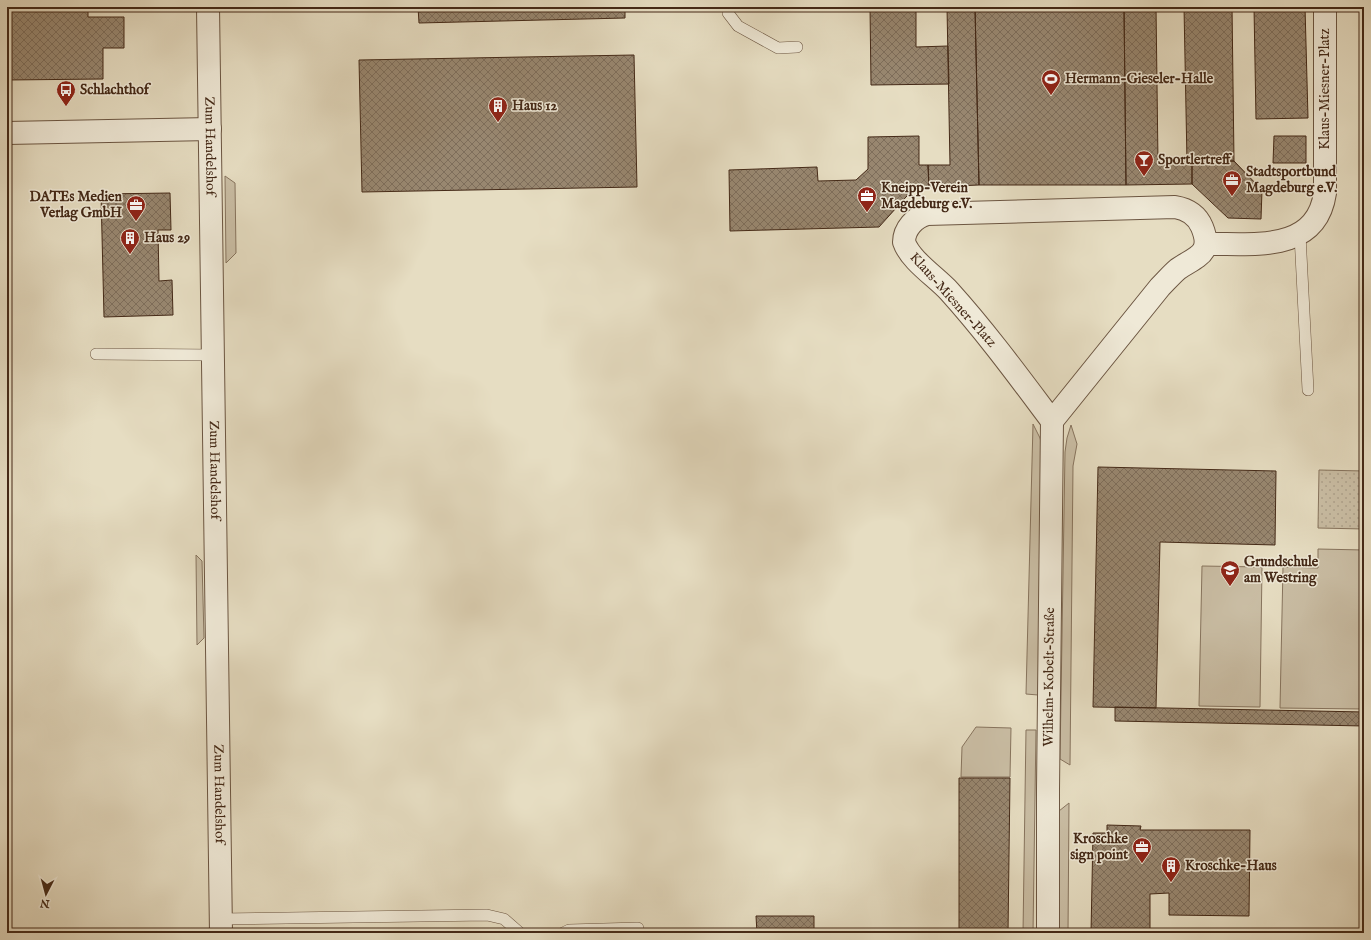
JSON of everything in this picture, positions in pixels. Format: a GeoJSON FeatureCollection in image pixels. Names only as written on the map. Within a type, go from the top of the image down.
{"type":"FeatureCollection","features":[{"type":"Feature","properties":{"kind":"street","name":"Zum Handelshof"},"geometry":{"type":"LineString","coordinates":[[208,7],[221,926]]}},
{"type":"Feature","properties":{"kind":"street","name":"Klaus-Miesner-Platz"},"geometry":{"type":"LineString","coordinates":[[1300,235],[1316,218],[1322,207],[1325,193],[1325,7]]}},
{"type":"Feature","properties":{"kind":"street"},"geometry":{"type":"LineString","coordinates":[[7,133],[210,129]]}},
{"type":"Feature","properties":{"kind":"street","name":"Klaus-Miesner-Platz"},"geometry":{"type":"LineString","coordinates":[[1052,421],[997,348],[949,291],[907,249],[904,244],[904,236],[913,221],[927,214],[1175,207],[1188,211],[1199,220],[1206,244]]}},
{"type":"Feature","properties":{"kind":"street"},"geometry":{"type":"LineString","coordinates":[[1052,421],[1160,287],[1176,271],[1202,253],[1206,244],[1267,243],[1300,235]]}},
{"type":"Feature","properties":{"kind":"street","name":"Wilhelm-Kobelt-Straße"},"geometry":{"type":"LineString","coordinates":[[1048,933],[1052,421]]}},
{"type":"Feature","properties":{"kind":"lane"},"geometry":{"type":"LineString","coordinates":[[728,7],[728,13],[738,26],[778,48],[797,47]]}},
{"type":"Feature","properties":{"kind":"lane"},"geometry":{"type":"LineString","coordinates":[[1300,235],[1308,390]]}},
{"type":"Feature","properties":{"kind":"lane"},"geometry":{"type":"LineString","coordinates":[[96,354],[213,354]]}},
{"type":"Feature","properties":{"kind":"lane"},"geometry":{"type":"LineString","coordinates":[[221,926],[487,915],[504,919],[520,933]]}},
{"type":"Feature","properties":{"kind":"lane"},"geometry":{"type":"LineString","coordinates":[[563,933],[569,930],[638,928]]}},
{"type":"Feature","properties":{"kind":"shaded area"},"geometry":{"type":"Polygon","coordinates":[[[225,176],[235,183],[236,253],[226,263],[225,176]]]}},
{"type":"Feature","properties":{"kind":"shaded area"},"geometry":{"type":"Polygon","coordinates":[[[1033,424],[1040,438],[1044,455],[1038,695],[1026,694],[1033,424]]]}},
{"type":"Feature","properties":{"kind":"shaded area"},"geometry":{"type":"Polygon","coordinates":[[[1071,425],[1077,444],[1073,466],[1070,765],[1060,759],[1065,452],[1071,425]]]}},
{"type":"Feature","properties":{"kind":"shaded area"},"geometry":{"type":"Polygon","coordinates":[[[1319,470],[1364,471],[1364,529],[1318,528],[1319,470]]]}},
{"type":"Feature","properties":{"kind":"shaded area"},"geometry":{"type":"Polygon","coordinates":[[[1318,549],[1364,550],[1364,709],[1280,708],[1283,567],[1318,568],[1318,549]]]}},
{"type":"Feature","properties":{"kind":"shaded area"},"geometry":{"type":"Polygon","coordinates":[[[196,555],[202,561],[204,638],[197,645],[196,555]]]}},
{"type":"Feature","properties":{"kind":"shaded area"},"geometry":{"type":"Polygon","coordinates":[[[1202,566],[1262,567],[1260,707],[1199,706],[1202,566]]]}},
{"type":"Feature","properties":{"kind":"shaded area"},"geometry":{"type":"Polygon","coordinates":[[[976,727],[1011,728],[1010,777],[961,777],[962,747],[976,727]]]}},
{"type":"Feature","properties":{"kind":"shaded area"},"geometry":{"type":"Polygon","coordinates":[[[1026,730],[1036,730],[1033,933],[1023,933],[1026,730]]]}},
{"type":"Feature","properties":{"kind":"shaded area"},"geometry":{"type":"Polygon","coordinates":[[[1069,803],[1068,933],[1058,933],[1059,811],[1069,803]]]}},
{"type":"Feature","properties":{"kind":"building"},"geometry":{"type":"Polygon","coordinates":[[[7,7],[88,7],[88,17],[124,17],[124,48],[103,48],[103,79],[7,80],[7,7]]]}},
{"type":"Feature","properties":{"kind":"building"},"geometry":{"type":"Polygon","coordinates":[[[418,7],[625,7],[625,18],[419,23],[418,7]]]}},
{"type":"Feature","properties":{"kind":"building"},"geometry":{"type":"Polygon","coordinates":[[[870,7],[916,7],[916,47],[948,46],[949,84],[871,85],[870,7]]]}},
{"type":"Feature","properties":{"kind":"building"},"geometry":{"type":"Polygon","coordinates":[[[947,7],[975,7],[979,185],[929,187],[928,165],[950,165],[947,7]]]}},
{"type":"Feature","properties":{"kind":"building","name":"Hermann-Gieseler-Halle"},"geometry":{"type":"Polygon","coordinates":[[[975,7],[1124,7],[1126,185],[979,185],[975,7]]]}},
{"type":"Feature","properties":{"kind":"building"},"geometry":{"type":"Polygon","coordinates":[[[1124,7],[1156,7],[1158,162],[1192,162],[1192,184],[1126,185],[1124,7]]]}},
{"type":"Feature","properties":{"kind":"building"},"geometry":{"type":"Polygon","coordinates":[[[1184,7],[1232,7],[1234,161],[1187,162],[1184,7]]]}},
{"type":"Feature","properties":{"kind":"building"},"geometry":{"type":"Polygon","coordinates":[[[1254,7],[1305,7],[1308,118],[1256,119],[1254,7]]]}},
{"type":"Feature","properties":{"kind":"building","name":"Haus 12"},"geometry":{"type":"Polygon","coordinates":[[[634,55],[637,187],[362,192],[359,60],[634,55]]]}},
{"type":"Feature","properties":{"kind":"building"},"geometry":{"type":"Polygon","coordinates":[[[919,136],[919,165],[928,165],[929,187],[915,187],[879,227],[730,231],[729,170],[817,167],[818,181],[856,180],[868,169],[868,137],[919,136]]]}},
{"type":"Feature","properties":{"kind":"building"},"geometry":{"type":"Polygon","coordinates":[[[1274,136],[1306,136],[1306,163],[1273,163],[1274,136]]]}},
{"type":"Feature","properties":{"kind":"building"},"geometry":{"type":"Polygon","coordinates":[[[1234,161],[1262,190],[1261,219],[1228,218],[1192,184],[1192,162],[1234,161]]]}},
{"type":"Feature","properties":{"kind":"building","name":"Haus 29"},"geometry":{"type":"Polygon","coordinates":[[[170,193],[171,230],[158,230],[159,281],[172,280],[173,315],[104,317],[101,194],[170,193]]]}},
{"type":"Feature","properties":{"kind":"building"},"geometry":{"type":"Polygon","coordinates":[[[1098,467],[1276,471],[1275,545],[1160,542],[1156,708],[1093,707],[1098,467]]]}},
{"type":"Feature","properties":{"kind":"building"},"geometry":{"type":"Polygon","coordinates":[[[1115,707],[1364,712],[1364,726],[1115,721],[1115,707]]]}},
{"type":"Feature","properties":{"kind":"building"},"geometry":{"type":"Polygon","coordinates":[[[959,778],[1010,778],[1008,933],[959,933],[959,778]]]}},
{"type":"Feature","properties":{"kind":"building","name":"Kroschke-Haus"},"geometry":{"type":"Polygon","coordinates":[[[1107,825],[1141,826],[1140,830],[1250,830],[1249,916],[1169,915],[1169,893],[1150,894],[1150,933],[1091,933],[1093,833],[1107,833],[1107,825]]]}},
{"type":"Feature","properties":{"kind":"building"},"geometry":{"type":"Polygon","coordinates":[[[756,916],[814,916],[814,933],[757,933],[756,916]]]}},
{"type":"Feature","properties":{"kind":"place","name":"Hermann-Gieseler-Halle"},"geometry":{"type":"Point","coordinates":[1051,96]}},
{"type":"Feature","properties":{"kind":"place","name":"Schlachthof"},"geometry":{"type":"Point","coordinates":[66,107]}},
{"type":"Feature","properties":{"kind":"place","name":"Haus 12"},"geometry":{"type":"Point","coordinates":[498,123]}},
{"type":"Feature","properties":{"kind":"place","name":"Sportlertreff"},"geometry":{"type":"Point","coordinates":[1144,177]}},
{"type":"Feature","properties":{"kind":"place","name":"Stadtsportbund Magdeburg e.V."},"geometry":{"type":"Point","coordinates":[1232,197]}},
{"type":"Feature","properties":{"kind":"place","name":"Kneipp-Verein Magdeburg e.V."},"geometry":{"type":"Point","coordinates":[867,213]}},
{"type":"Feature","properties":{"kind":"place","name":"DATEs Medien Verlag GmbH"},"geometry":{"type":"Point","coordinates":[136,222]}},
{"type":"Feature","properties":{"kind":"place","name":"Haus 29"},"geometry":{"type":"Point","coordinates":[130,255]}},
{"type":"Feature","properties":{"kind":"place","name":"Grundschule am Westring"},"geometry":{"type":"Point","coordinates":[1230,587]}},
{"type":"Feature","properties":{"kind":"place","name":"Kroschke sign point"},"geometry":{"type":"Point","coordinates":[1142,864]}},
{"type":"Feature","properties":{"kind":"place","name":"Kroschke-Haus"},"geometry":{"type":"Point","coordinates":[1171,883]}}]}
